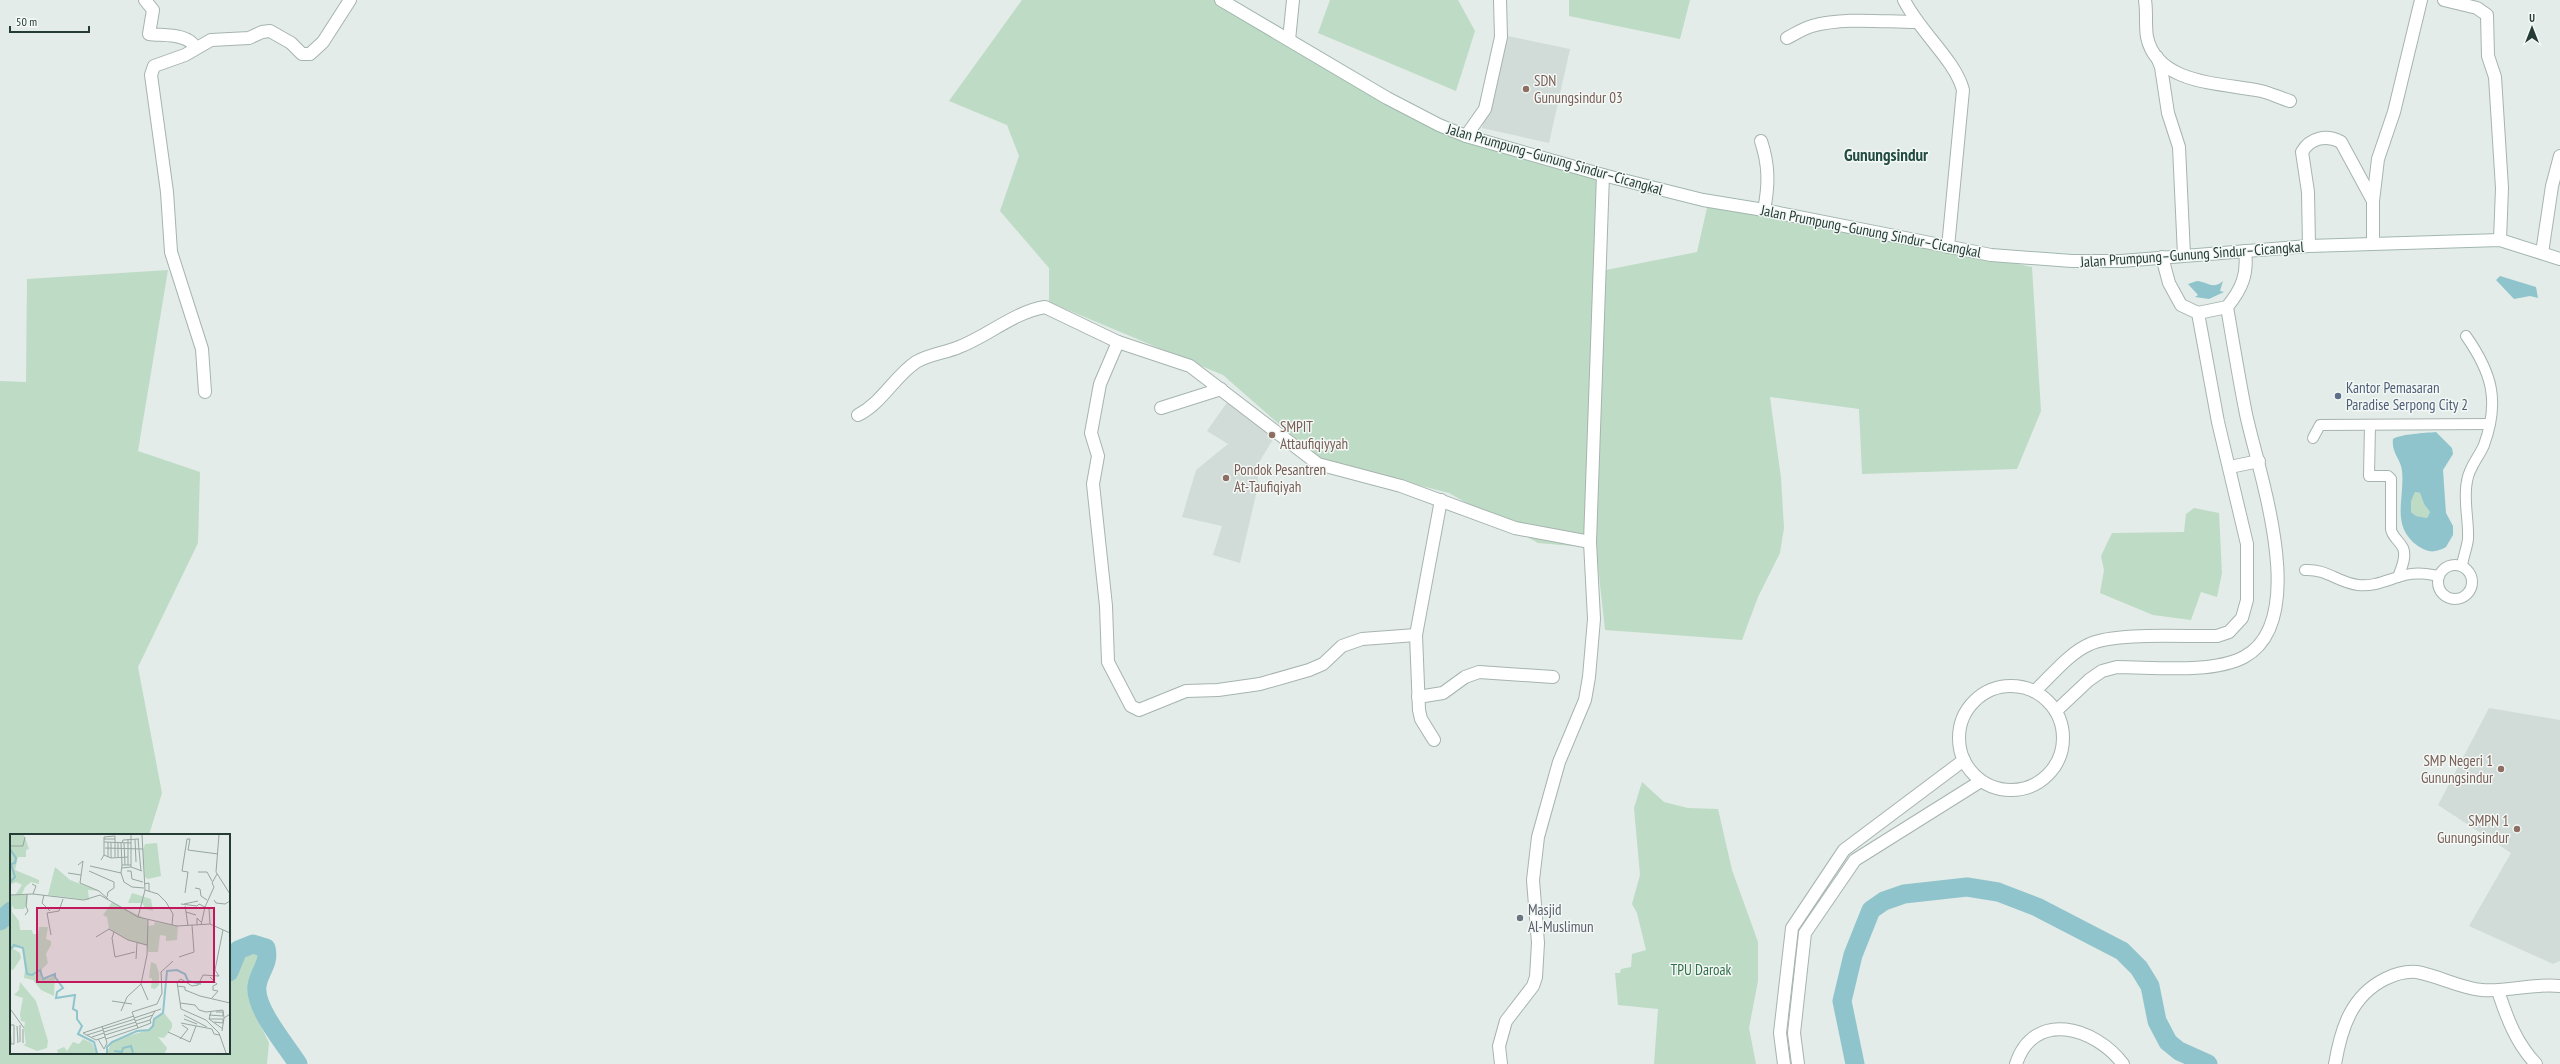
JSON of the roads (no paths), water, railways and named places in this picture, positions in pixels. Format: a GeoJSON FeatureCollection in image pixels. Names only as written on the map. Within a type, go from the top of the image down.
{"type":"FeatureCollection","features":[{"type":"Feature","properties":{"kind":"street"},"geometry":{"type":"LineString","coordinates":[[145,0],[153,10],[149,34],[185,38],[191,41],[195,47]]}},
{"type":"Feature","properties":{"kind":"street"},"geometry":{"type":"LineString","coordinates":[[205,392],[202,350],[171,252],[167,192],[151,75],[154,66],[185,55],[195,47],[211,40],[249,38],[262,32],[270,31],[291,43],[302,54],[310,54],[323,42],[350,0]]}},
{"type":"Feature","properties":{"kind":"street","name":"Jalan Prumpung–Gunung Sindur–Cicangkal"},"geometry":{"type":"LineString","coordinates":[[1221,0],[1413,112],[1466,136],[1603,175],[1703,200],[1764,210],[1991,255],[2072,261],[2121,261],[2309,246],[2500,240],[2560,259]]}},
{"type":"Feature","properties":{"kind":"street"},"geometry":{"type":"LineString","coordinates":[[1289,40],[1293,0]]}},
{"type":"Feature","properties":{"kind":"street"},"geometry":{"type":"LineString","coordinates":[[1466,136],[1486,109],[1501,36],[1500,0]]}},
{"type":"Feature","properties":{"kind":"street"},"geometry":{"type":"LineString","coordinates":[[1904,0],[1916,22],[1960,77],[1964,90],[1948,246]]}},
{"type":"Feature","properties":{"kind":"street"},"geometry":{"type":"LineString","coordinates":[[2145,0],[2147,37],[2157,57],[2160,67],[2168,113],[2179,147],[2184,255]]}},
{"type":"Feature","properties":{"kind":"street"},"geometry":{"type":"LineString","coordinates":[[2372,243],[2372,201],[2378,159],[2394,112],[2421,0]]}},
{"type":"Feature","properties":{"kind":"street"},"geometry":{"type":"LineString","coordinates":[[2444,0],[2477,8],[2487,15],[2488,56],[2495,77],[2502,188],[2500,240]]}},
{"type":"Feature","properties":{"kind":"street"},"geometry":{"type":"LineString","coordinates":[[1787,38],[1812,26],[1859,22],[1916,22]]}},
{"type":"Feature","properties":{"kind":"street"},"geometry":{"type":"LineString","coordinates":[[2157,57],[2179,74],[2195,81],[2262,91],[2290,101]]}},
{"type":"Feature","properties":{"kind":"street"},"geometry":{"type":"LineString","coordinates":[[2309,246],[2308,192],[2302,152],[2306,146],[2317,138],[2334,138],[2341,142],[2372,201]]}},
{"type":"Feature","properties":{"kind":"street"},"geometry":{"type":"LineString","coordinates":[[1761,141],[1768,164],[1768,190],[1764,210]]}},
{"type":"Feature","properties":{"kind":"street"},"geometry":{"type":"LineString","coordinates":[[2542,253],[2552,186],[2560,156]]}},
{"type":"Feature","properties":{"kind":"street"},"geometry":{"type":"LineString","coordinates":[[1501,1064],[1499,1046],[1506,1021],[1533,986],[1536,977],[1538,943],[1533,880],[1538,837],[1559,762],[1585,700],[1589,677],[1594,619],[1590,542],[1603,175]]}},
{"type":"Feature","properties":{"kind":"street"},"geometry":{"type":"LineString","coordinates":[[2162,257],[2169,283],[2181,305],[2198,313],[2227,307],[2239,293],[2247,269],[2245,251]]}},
{"type":"Feature","properties":{"kind":"street"},"geometry":{"type":"LineString","coordinates":[[858,415],[871,408],[902,374],[916,363],[930,355],[971,342],[1033,309],[1045,307],[1118,342],[1190,366],[1318,464],[1401,486],[1515,528],[1590,542]]}},
{"type":"Feature","properties":{"kind":"street"},"geometry":{"type":"LineString","coordinates":[[2056,711],[2102,671],[2117,667],[2224,665],[2244,657],[2259,644],[2268,631],[2276,605],[2276,541],[2259,461],[2247,415],[2227,307]]}},
{"type":"Feature","properties":{"kind":"street"},"geometry":{"type":"LineString","coordinates":[[2034,691],[2071,657],[2090,644],[2114,638],[2217,636],[2229,632],[2237,625],[2247,600],[2247,544],[2230,467],[2218,422],[2198,313]]}},
{"type":"Feature","properties":{"kind":"street"},"geometry":{"type":"LineString","coordinates":[[2462,566],[2468,540],[2467,480],[2474,462],[2483,446],[2490,424],[2491,388],[2483,359],[2466,336]]}},
{"type":"Feature","properties":{"kind":"street"},"geometry":{"type":"LineString","coordinates":[[1118,342],[1100,384],[1091,433],[1098,456],[1094,484],[1106,606],[1108,662],[1131,706],[1139,710],[1186,691],[1218,690],[1260,684],[1309,670],[1323,664],[1342,646],[1362,639],[1416,635]]}},
{"type":"Feature","properties":{"kind":"street"},"geometry":{"type":"LineString","coordinates":[[1161,408],[1220,389]]}},
{"type":"Feature","properties":{"kind":"street"},"geometry":{"type":"LineString","coordinates":[[2313,438],[2320,425],[2490,424]]}},
{"type":"Feature","properties":{"kind":"street"},"geometry":{"type":"LineString","coordinates":[[2370,425],[2369,476],[2388,476],[2391,479],[2391,529],[2392,534],[2403,548],[2404,558],[2398,577]]}},
{"type":"Feature","properties":{"kind":"street"},"geometry":{"type":"LineString","coordinates":[[2230,467],[2259,461]]}},
{"type":"Feature","properties":{"kind":"street"},"geometry":{"type":"LineString","coordinates":[[1434,740],[1421,719],[1418,697],[1416,635],[1441,500]]}},
{"type":"Feature","properties":{"kind":"street"},"geometry":{"type":"LineString","coordinates":[[2453,565],[2462,566],[2469,571],[2472,579],[2472,588],[2466,595],[2458,599],[2446,596],[2438,585],[2439,576],[2444,569],[2453,565]]}},
{"type":"Feature","properties":{"kind":"street"},"geometry":{"type":"LineString","coordinates":[[2305,570],[2319,569],[2343,582],[2358,585],[2374,585],[2398,577],[2423,573],[2439,576]]}},
{"type":"Feature","properties":{"kind":"street"},"geometry":{"type":"LineString","coordinates":[[1418,697],[1443,693],[1466,678],[1479,672],[1553,678]]}},
{"type":"Feature","properties":{"kind":"street"},"geometry":{"type":"LineString","coordinates":[[2005,686],[2020,687],[2034,691],[2047,700],[2056,711],[2061,724],[2063,738],[2061,752],[2055,765],[2046,776],[2035,784],[2022,789],[2008,790],[1994,787],[1981,781],[1964,760],[1958,736],[1960,723],[1967,709],[1978,698],[1991,690],[2005,686]]}},
{"type":"Feature","properties":{"kind":"street"},"geometry":{"type":"LineString","coordinates":[[1784,1064],[1780,1033],[1792,928],[1844,850],[1964,760]]}},
{"type":"Feature","properties":{"kind":"street"},"geometry":{"type":"LineString","coordinates":[[1798,1064],[1794,1033],[1805,933],[1854,860],[1981,781]]}},
{"type":"Feature","properties":{"kind":"street"},"geometry":{"type":"LineString","coordinates":[[2335,1064],[2341,1033],[2353,1007],[2371,989],[2393,976],[2404,972],[2419,973],[2467,987],[2498,991],[2536,985],[2560,986]]}},
{"type":"Feature","properties":{"kind":"street"},"geometry":{"type":"LineString","coordinates":[[2498,991],[2511,1027],[2524,1051],[2536,1064]]}},
{"type":"Feature","properties":{"kind":"street"},"geometry":{"type":"LineString","coordinates":[[2016,1064],[2027,1044],[2037,1036],[2070,1029],[2092,1037],[2123,1064]]}},
{"type":"Feature","properties":{"kind":"water"},"geometry":{"type":"Polygon","coordinates":[[[2500,276],[2536,287],[2538,298],[2530,296],[2514,299],[2496,280],[2500,276]]]}},
{"type":"Feature","properties":{"kind":"water"},"geometry":{"type":"Polygon","coordinates":[[[2197,281],[2210,285],[2216,285],[2223,281],[2220,291],[2224,292],[2209,299],[2195,297],[2198,295],[2188,284],[2197,281]]]}},
{"type":"Feature","properties":{"kind":"water"},"geometry":{"type":"Polygon","coordinates":[[[2436,432],[2452,448],[2453,454],[2443,470],[2446,513],[2453,526],[2453,535],[2446,547],[2432,551],[2425,550],[2418,546],[2409,538],[2404,530],[2401,521],[2402,471],[2393,448],[2393,439],[2407,435],[2436,432]],[[2415,492],[2411,501],[2411,512],[2416,516],[2427,518],[2430,512],[2424,504],[2420,493],[2415,492]]]}},
{"type":"Feature","properties":{"kind":"waterway"},"geometry":{"type":"LineString","coordinates":[[1855,1064],[1842,1001],[1853,955],[1871,910],[1884,901],[1904,894],[1967,887],[1998,892],[2037,907],[2122,951],[2139,968],[2150,986],[2157,1021],[2168,1042],[2179,1051],[2208,1064]]}},
{"type":"Feature","properties":{"kind":"waterway"},"geometry":{"type":"LineString","coordinates":[[0,921],[10,912]]}},
{"type":"Feature","properties":{"kind":"waterway"},"geometry":{"type":"LineString","coordinates":[[230,970],[238,950],[253,944],[266,948],[267,959],[258,981],[257,995],[265,1015],[298,1064]]}},
{"type":"Feature","properties":{"kind":"place","name":"SDN Gunungsindur 03"},"geometry":{"type":"Point","coordinates":[1526,89]}},
{"type":"Feature","properties":{"kind":"place","name":"Kantor Pemasaran Paradise Serpong City 2"},"geometry":{"type":"Point","coordinates":[2338,396]}},
{"type":"Feature","properties":{"kind":"place","name":"SMPIT Attaufiqiyyah"},"geometry":{"type":"Point","coordinates":[1272,435]}},
{"type":"Feature","properties":{"kind":"place","name":"Pondok Pesantren At-Taufiqiyah"},"geometry":{"type":"Point","coordinates":[1226,478]}},
{"type":"Feature","properties":{"kind":"place","name":"SMP Negeri 1 Gunungsindur"},"geometry":{"type":"Point","coordinates":[2501,769]}},
{"type":"Feature","properties":{"kind":"place","name":"SMPN 1 Gunungsindur"},"geometry":{"type":"Point","coordinates":[2517,829]}},
{"type":"Feature","properties":{"kind":"place","name":"Masjid Al-Muslimun"},"geometry":{"type":"Point","coordinates":[1520,918]}},
{"type":"Feature","properties":{"kind":"district","name":"Gunungsindur"},"geometry":{"type":"Point","coordinates":[1886,155]}},
{"type":"Feature","properties":{"kind":"park label","name":"TPU Daroak"},"geometry":{"type":"Point","coordinates":[1701,969]}}]}
